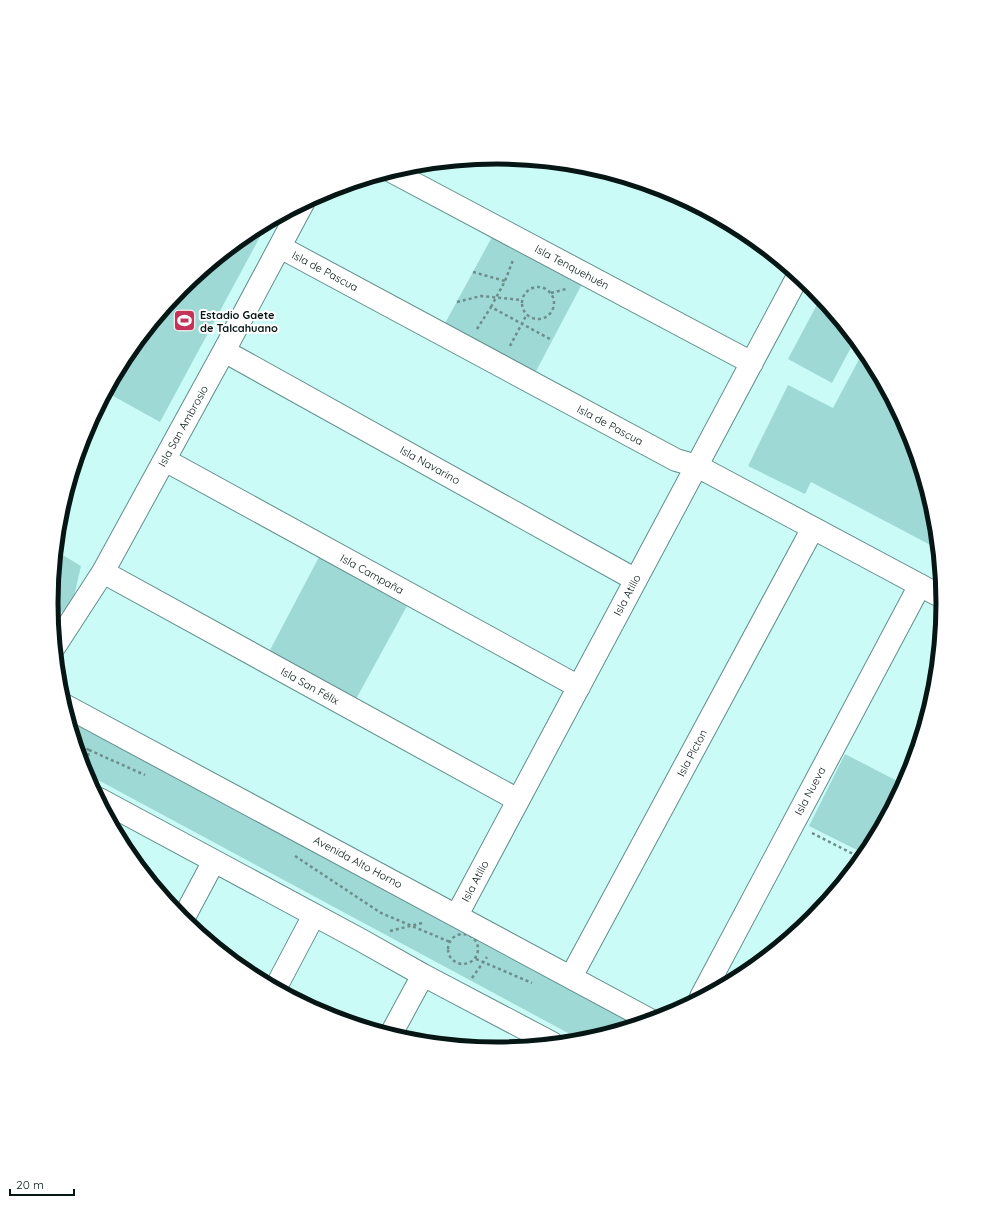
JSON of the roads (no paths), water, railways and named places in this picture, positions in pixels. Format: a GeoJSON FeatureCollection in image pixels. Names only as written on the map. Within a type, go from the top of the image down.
{"type":"FeatureCollection","features":[{"type":"Feature","properties":{"kind":"street","name":"Isla Tenquehuén"},"geometry":{"type":"LineString","coordinates":[[398,175],[752,363]]}},
{"type":"Feature","properties":{"kind":"street","name":"Isla San Ambrosio"},"geometry":{"type":"LineString","coordinates":[[60,639],[103,572],[300,211]]}},
{"type":"Feature","properties":{"kind":"street","name":"Isla de Pascua"},"geometry":{"type":"LineString","coordinates":[[280,247],[676,460],[697,466],[936,594]]}},
{"type":"Feature","properties":{"kind":"street","name":"Isla Atilio"},"geometry":{"type":"LineString","coordinates":[[456,915],[795,281]]}},
{"type":"Feature","properties":{"kind":"street","name":"Isla Navarino"},"geometry":{"type":"LineString","coordinates":[[224,351],[636,580]]}},
{"type":"Feature","properties":{"kind":"street","name":"Isla Campaña"},"geometry":{"type":"LineString","coordinates":[[165,460],[578,687]]}},
{"type":"Feature","properties":{"kind":"street","name":"Isla Picton"},"geometry":{"type":"LineString","coordinates":[[571,977],[814,528]]}},
{"type":"Feature","properties":{"kind":"street","name":"Isla San Félix"},"geometry":{"type":"LineString","coordinates":[[103,572],[518,800]]}},
{"type":"Feature","properties":{"kind":"street","name":"Isla Nueva"},"geometry":{"type":"LineString","coordinates":[[706,988],[920,585]]}},
{"type":"Feature","properties":{"kind":"street","name":"Avenida Alto Horno"},"geometry":{"type":"LineString","coordinates":[[71,709],[643,1016]]}},
{"type":"Feature","properties":{"kind":"street"},"geometry":{"type":"LineString","coordinates":[[110,809],[214,861],[460,994],[539,1040]]}},
{"type":"Feature","properties":{"kind":"street"},"geometry":{"type":"LineString","coordinates":[[186,912],[214,861]]}},
{"type":"Feature","properties":{"kind":"street"},"geometry":{"type":"LineString","coordinates":[[278,984],[314,915]]}},
{"type":"Feature","properties":{"kind":"street"},"geometry":{"type":"LineString","coordinates":[[394,1029],[423,975]]}},
{"type":"Feature","properties":{"kind":"place","name":"Estadio Gaete de Talcahuano"},"geometry":{"type":"Point","coordinates":[184,321]}}]}
